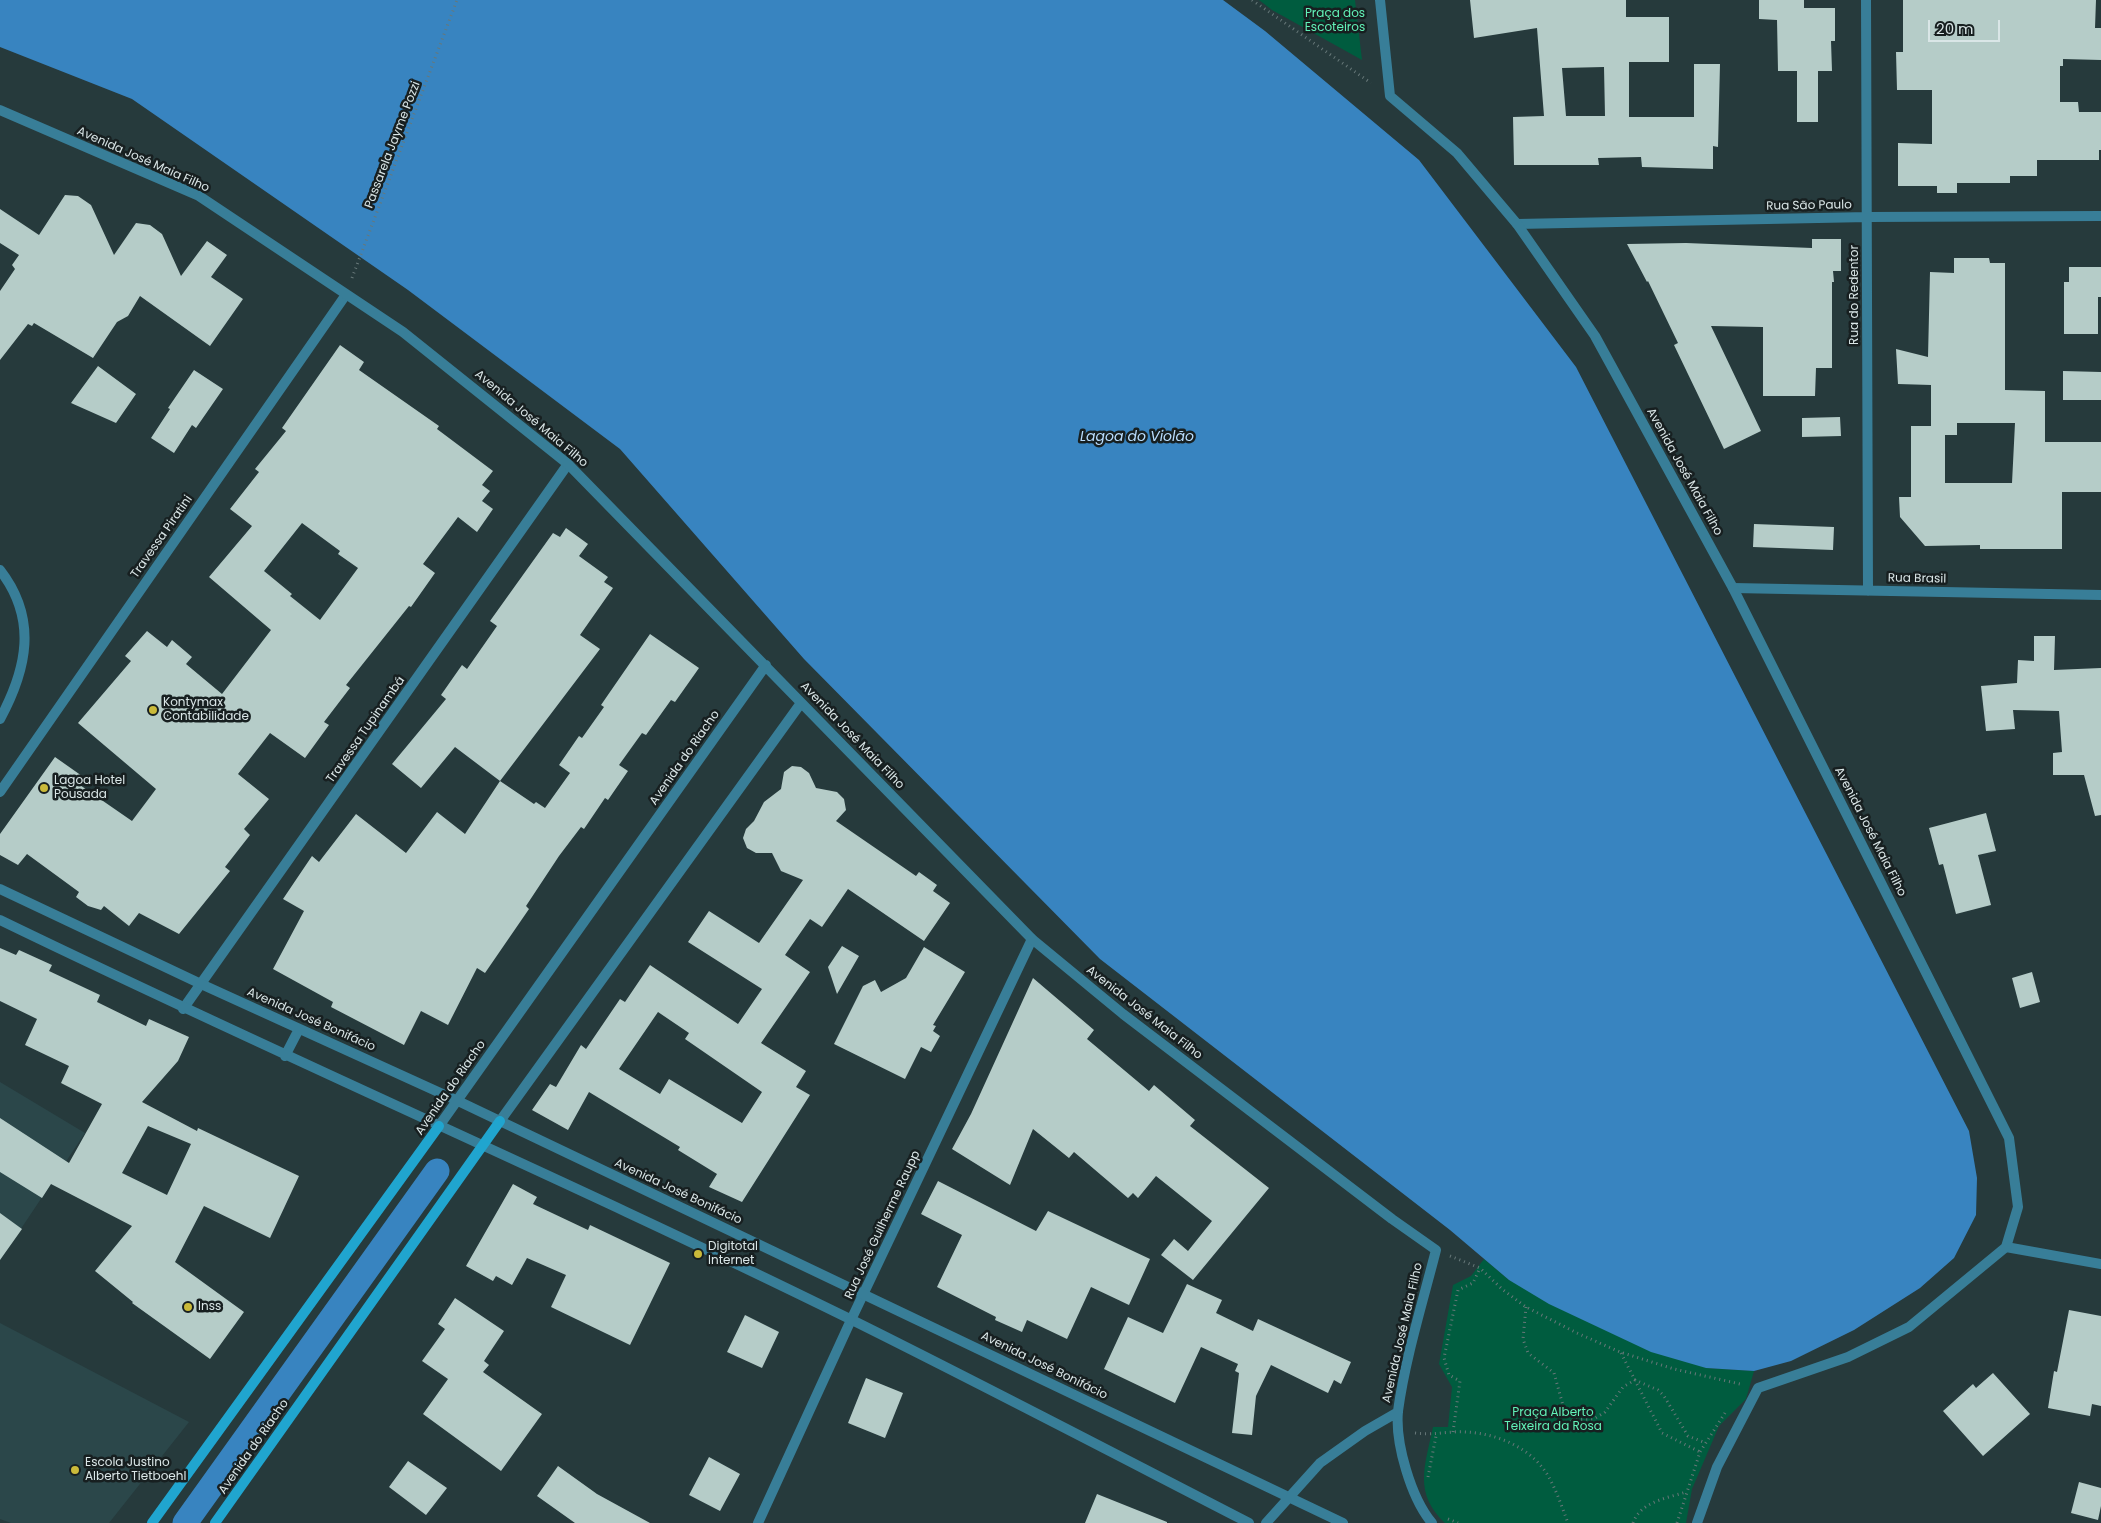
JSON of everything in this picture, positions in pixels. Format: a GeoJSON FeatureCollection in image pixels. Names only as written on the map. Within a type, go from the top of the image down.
{"type":"FeatureCollection","features":[{"type":"Feature","properties":{"kind":"main road","name":"Avenida do Riacho"},"geometry":{"type":"LineString","coordinates":[[215,1523],[500,1121]]}},
{"type":"Feature","properties":{"kind":"main road","name":"Avenida do Riacho"},"geometry":{"type":"LineString","coordinates":[[152,1523],[439,1126]]}},
{"type":"Feature","properties":{"kind":"street"},"geometry":{"type":"LineString","coordinates":[[1380,0],[1390,96]]}},
{"type":"Feature","properties":{"kind":"street","name":"Rua do Redentor"},"geometry":{"type":"LineString","coordinates":[[1866,0],[1868,591]]}},
{"type":"Feature","properties":{"kind":"street","name":"Avenida José Maia Filho"},"geometry":{"type":"LineString","coordinates":[[1390,96],[1457,153],[1517,224],[1595,336],[1734,588],[2009,1138],[2018,1207],[2006,1247]]}},
{"type":"Feature","properties":{"kind":"street","name":"Avenida José Maia Filho"},"geometry":{"type":"LineString","coordinates":[[0,110],[198,196],[345,296],[403,332],[568,464],[1032,939],[1123,1014],[1392,1219],[1436,1250],[1398,1412],[1400,1447],[1415,1494],[1423,1513],[1432,1523]]}},
{"type":"Feature","properties":{"kind":"street","name":"Rua São Paulo"},"geometry":{"type":"LineString","coordinates":[[1517,224],[1868,217],[2101,216]]}},
{"type":"Feature","properties":{"kind":"street","name":"Travessa Piratini"},"geometry":{"type":"LineString","coordinates":[[0,792],[345,296]]}},
{"type":"Feature","properties":{"kind":"street","name":"Travessa Tupinambá"},"geometry":{"type":"LineString","coordinates":[[183,1009],[568,464]]}},
{"type":"Feature","properties":{"kind":"street"},"geometry":{"type":"LineString","coordinates":[[0,570],[16,599],[24,622],[25,641],[15,690],[0,719]]}},
{"type":"Feature","properties":{"kind":"street","name":"Rua Brasil"},"geometry":{"type":"LineString","coordinates":[[1734,588],[2101,595]]}},
{"type":"Feature","properties":{"kind":"street","name":"Avenida do Riacho"},"geometry":{"type":"LineString","coordinates":[[439,1126],[766,665]]}},
{"type":"Feature","properties":{"kind":"street","name":"Avenida do Riacho"},"geometry":{"type":"LineString","coordinates":[[500,1121],[801,703]]}},
{"type":"Feature","properties":{"kind":"street","name":"Avenida José Bonifácio"},"geometry":{"type":"LineString","coordinates":[[0,889],[201,984],[458,1101],[1343,1523]]}},
{"type":"Feature","properties":{"kind":"street"},"geometry":{"type":"LineString","coordinates":[[0,920],[183,1009],[484,1146],[851,1320],[1249,1523]]}},
{"type":"Feature","properties":{"kind":"street","name":"Rua José Guilherme Raupp"},"geometry":{"type":"LineString","coordinates":[[758,1523],[851,1320],[1032,939]]}},
{"type":"Feature","properties":{"kind":"street"},"geometry":{"type":"LineString","coordinates":[[284,1056],[299,1029]]}},
{"type":"Feature","properties":{"kind":"street"},"geometry":{"type":"LineString","coordinates":[[1697,1523],[1717,1468],[1758,1388],[1848,1357],[1908,1327],[2006,1247],[2101,1264]]}},
{"type":"Feature","properties":{"kind":"street"},"geometry":{"type":"LineString","coordinates":[[1266,1523],[1314,1469],[1335,1452],[1398,1412]]}},
{"type":"Feature","properties":{"kind":"path","name":"Passarela Jayme Pozzi"},"geometry":{"type":"LineString","coordinates":[[345,296],[457,0]]}},
{"type":"Feature","properties":{"kind":"path"},"geometry":{"type":"LineString","coordinates":[[1252,0],[1390,96]]}},
{"type":"Feature","properties":{"kind":"path"},"geometry":{"type":"LineString","coordinates":[[1436,1250],[1480,1268],[1502,1289],[1526,1307],[1620,1352],[1674,1369],[1758,1388]]}},
{"type":"Feature","properties":{"kind":"path"},"geometry":{"type":"LineString","coordinates":[[1453,1432],[1460,1382],[1449,1375],[1444,1358],[1458,1290],[1473,1283],[1480,1268]]}},
{"type":"Feature","properties":{"kind":"path"},"geometry":{"type":"LineString","coordinates":[[1526,1307],[1523,1339],[1528,1353],[1554,1373],[1564,1409],[1572,1420],[1594,1419],[1605,1412],[1623,1387],[1635,1380]]}},
{"type":"Feature","properties":{"kind":"path"},"geometry":{"type":"LineString","coordinates":[[1620,1352],[1662,1433],[1700,1452]]}},
{"type":"Feature","properties":{"kind":"path"},"geometry":{"type":"LineString","coordinates":[[1635,1380],[1658,1390],[1664,1396],[1688,1436],[1706,1443]]}},
{"type":"Feature","properties":{"kind":"path"},"geometry":{"type":"LineString","coordinates":[[1427,1480],[1436,1436],[1453,1432],[1487,1435],[1515,1444],[1532,1456],[1547,1473],[1568,1523]]}},
{"type":"Feature","properties":{"kind":"path"},"geometry":{"type":"LineString","coordinates":[[1633,1523],[1636,1515],[1643,1508],[1686,1492]]}},
{"type":"Feature","properties":{"kind":"path"},"geometry":{"type":"LineString","coordinates":[[1445,1517],[1458,1523]]}},
{"type":"Feature","properties":{"kind":"shaded area"},"geometry":{"type":"Polygon","coordinates":[[[0,1082],[85,1133],[0,1260],[0,1082]]]}},
{"type":"Feature","properties":{"kind":"shaded area","name":"Escola Justino Alberto Tietboehl"},"geometry":{"type":"Polygon","coordinates":[[[0,1323],[189,1422],[109,1523],[11,1523],[0,1519],[0,1323]]]}},
{"type":"Feature","properties":{"kind":"green space","name":"Praça dos Escoteiros"},"geometry":{"type":"Polygon","coordinates":[[[1259,0],[1355,0],[1362,60],[1272,10],[1259,0]]]}},
{"type":"Feature","properties":{"kind":"green space","name":"Praça Alberto Teixeira da Rosa"},"geometry":{"type":"Polygon","coordinates":[[[1484,1259],[1509,1280],[1706,1368],[1754,1371],[1746,1399],[1719,1426],[1692,1489],[1686,1523],[1445,1523],[1435,1512],[1428,1501],[1424,1478],[1433,1427],[1448,1427],[1452,1387],[1439,1364],[1453,1285],[1471,1276],[1484,1259]]]}},
{"type":"Feature","properties":{"kind":"water","name":"Lagoa do Violão"},"geometry":{"type":"Polygon","coordinates":[[[0,0],[1223,0],[1265,31],[1419,160],[1576,367],[1969,1131],[1977,1178],[1976,1215],[1954,1258],[1920,1288],[1854,1330],[1791,1361],[1754,1371],[1706,1368],[1651,1352],[1549,1304],[1509,1280],[1450,1230],[1100,959],[804,659],[620,449],[408,290],[132,99],[0,47],[0,0]]]}},
{"type":"Feature","properties":{"kind":"building"},"geometry":{"type":"Polygon","coordinates":[[[1470,0],[1626,0],[1626,17],[1669,17],[1669,62],[1629,62],[1629,117],[1694,117],[1694,64],[1720,64],[1718,147],[1713,146],[1713,169],[1642,167],[1641,157],[1598,158],[1599,165],[1514,165],[1513,117],[1544,116],[1537,28],[1474,38],[1470,0]],[[1604,67],[1562,68],[1566,116],[1605,116],[1604,67]]]}},
{"type":"Feature","properties":{"kind":"building"},"geometry":{"type":"Polygon","coordinates":[[[1759,0],[1804,0],[1804,8],[1835,8],[1835,41],[1831,41],[1832,71],[1818,71],[1818,122],[1797,122],[1797,71],[1778,71],[1777,20],[1759,19],[1759,0]]]}},
{"type":"Feature","properties":{"kind":"building"},"geometry":{"type":"Polygon","coordinates":[[[1903,0],[2096,0],[2095,28],[2101,28],[2101,60],[2063,59],[2063,66],[2060,66],[2060,102],[2078,102],[2079,112],[2101,112],[2101,150],[2099,150],[2099,160],[2037,160],[2037,176],[2010,176],[2010,183],[1957,183],[1957,193],[1937,193],[1937,186],[1898,186],[1898,143],[1932,144],[1932,90],[1897,90],[1896,52],[1903,52],[1903,0]]]}},
{"type":"Feature","properties":{"kind":"building"},"geometry":{"type":"Polygon","coordinates":[[[65,195],[78,196],[91,205],[114,255],[136,223],[150,225],[162,234],[181,276],[207,241],[227,255],[211,277],[243,299],[210,346],[140,296],[128,316],[117,322],[93,358],[34,323],[32,326],[28,324],[0,360],[0,291],[15,269],[12,265],[19,255],[0,243],[0,209],[39,235],[65,195]]]}},
{"type":"Feature","properties":{"kind":"building"},"geometry":{"type":"Polygon","coordinates":[[[1812,239],[1841,239],[1841,271],[1833,271],[1834,282],[1832,282],[1832,368],[1816,368],[1815,396],[1763,396],[1763,327],[1711,326],[1761,431],[1724,449],[1674,345],[1678,343],[1648,281],[1627,244],[1686,243],[1812,248],[1812,239]]]}},
{"type":"Feature","properties":{"kind":"building"},"geometry":{"type":"Polygon","coordinates":[[[1954,258],[1989,258],[1990,263],[2005,263],[2005,390],[2045,391],[2045,442],[2101,442],[2101,492],[2062,492],[2062,549],[1980,549],[1980,545],[1925,546],[1900,517],[1899,497],[1911,497],[1911,426],[1931,426],[1931,385],[1898,384],[1896,349],[1928,357],[1930,272],[1954,273],[1954,258]],[[1957,423],[1957,435],[1945,435],[1945,483],[2012,483],[2015,423],[1957,423]]]}},
{"type":"Feature","properties":{"kind":"building"},"geometry":{"type":"Polygon","coordinates":[[[2069,267],[2101,267],[2101,297],[2098,297],[2098,334],[2064,334],[2064,282],[2069,282],[2069,267]]]}},
{"type":"Feature","properties":{"kind":"building"},"geometry":{"type":"Polygon","coordinates":[[[340,345],[364,362],[359,370],[439,426],[437,429],[493,471],[482,485],[490,491],[482,501],[493,509],[477,532],[458,517],[423,564],[435,573],[411,607],[409,606],[346,685],[350,688],[324,722],[329,725],[305,758],[270,733],[238,774],[269,799],[244,829],[250,835],[225,867],[230,871],[179,934],[139,913],[129,926],[104,906],[101,910],[88,906],[76,897],[79,892],[27,854],[18,865],[0,855],[0,834],[55,757],[82,776],[77,783],[132,821],[156,789],[78,723],[131,661],[125,656],[147,631],[167,647],[172,640],[192,657],[186,664],[222,694],[271,630],[209,577],[252,526],[230,509],[259,472],[255,469],[286,431],[282,428],[340,345]],[[302,523],[264,571],[292,594],[290,596],[320,620],[358,568],[338,554],[340,551],[302,523]]]}},
{"type":"Feature","properties":{"kind":"building"},"geometry":{"type":"Polygon","coordinates":[[[98,366],[136,394],[116,423],[71,403],[98,366]]]}},
{"type":"Feature","properties":{"kind":"building"},"geometry":{"type":"Polygon","coordinates":[[[194,370],[223,389],[196,428],[192,425],[174,453],[151,438],[170,409],[168,408],[194,370]]]}},
{"type":"Feature","properties":{"kind":"building"},"geometry":{"type":"Polygon","coordinates":[[[2063,371],[2101,372],[2101,400],[2063,400],[2063,371]]]}},
{"type":"Feature","properties":{"kind":"building"},"geometry":{"type":"Polygon","coordinates":[[[1840,417],[1841,436],[1802,437],[1802,418],[1840,417]]]}},
{"type":"Feature","properties":{"kind":"building"},"geometry":{"type":"Polygon","coordinates":[[[1754,524],[1834,527],[1833,550],[1753,547],[1754,524]]]}},
{"type":"Feature","properties":{"kind":"building"},"geometry":{"type":"Polygon","coordinates":[[[566,528],[588,544],[579,556],[608,577],[604,582],[613,588],[580,635],[600,649],[500,781],[455,747],[421,788],[392,764],[446,699],[441,695],[462,665],[467,669],[497,626],[490,621],[553,533],[560,537],[566,528]]]}},
{"type":"Feature","properties":{"kind":"building"},"geometry":{"type":"Polygon","coordinates":[[[650,634],[699,668],[675,702],[671,700],[646,735],[642,733],[619,765],[628,771],[608,800],[605,798],[584,829],[581,827],[559,856],[526,906],[529,909],[485,973],[477,968],[448,1025],[421,1011],[404,1045],[331,1007],[333,1002],[273,969],[304,911],[283,899],[312,856],[319,862],[356,814],[406,853],[437,812],[465,834],[500,781],[534,804],[536,802],[545,808],[570,773],[559,765],[579,736],[582,738],[604,707],[601,705],[650,634]]]}},
{"type":"Feature","properties":{"kind":"building"},"geometry":{"type":"Polygon","coordinates":[[[2034,636],[2055,636],[2054,670],[2101,668],[2101,815],[2095,816],[2084,775],[2053,775],[2053,753],[2062,752],[2059,711],[2013,710],[2015,729],[1986,731],[1981,686],[2017,683],[2018,660],[2034,661],[2034,636]]]}},
{"type":"Feature","properties":{"kind":"building"},"geometry":{"type":"Polygon","coordinates":[[[792,766],[801,767],[809,773],[816,788],[837,792],[844,799],[846,810],[836,821],[916,876],[919,872],[937,885],[933,891],[950,903],[924,941],[848,889],[822,927],[810,919],[785,955],[810,972],[761,1043],[806,1071],[796,1087],[810,1095],[742,1202],[709,1187],[717,1174],[678,1150],[680,1147],[589,1092],[568,1130],[532,1110],[550,1084],[556,1087],[581,1045],[586,1049],[620,999],[625,1002],[650,965],[738,1024],[762,989],[688,942],[709,911],[759,943],[803,880],[781,871],[772,853],[756,853],[747,848],[743,838],[746,829],[754,821],[764,802],[781,789],[784,772],[792,766]],[[658,1012],[619,1069],[660,1094],[669,1079],[742,1123],[762,1092],[685,1039],[689,1033],[658,1012]]]}},
{"type":"Feature","properties":{"kind":"building"},"geometry":{"type":"Polygon","coordinates":[[[1986,813],[1996,851],[1978,855],[1991,905],[1956,914],[1943,864],[1939,865],[1929,828],[1986,813]]]}},
{"type":"Feature","properties":{"kind":"building"},"geometry":{"type":"Polygon","coordinates":[[[842,946],[859,956],[837,994],[828,967],[842,946]]]}},
{"type":"Feature","properties":{"kind":"building"},"geometry":{"type":"Polygon","coordinates":[[[924,947],[965,972],[933,1025],[936,1026],[933,1031],[940,1036],[931,1052],[921,1047],[905,1079],[834,1044],[863,986],[875,980],[881,992],[906,978],[924,947]]]}},
{"type":"Feature","properties":{"kind":"building"},"geometry":{"type":"Polygon","coordinates":[[[0,948],[16,955],[19,950],[52,965],[49,971],[100,995],[97,1002],[146,1026],[149,1019],[189,1037],[178,1061],[142,1102],[197,1131],[198,1128],[299,1176],[270,1238],[204,1206],[175,1262],[244,1312],[210,1359],[132,1303],[95,1271],[132,1226],[51,1184],[42,1198],[0,1172],[0,1118],[69,1163],[102,1104],[61,1083],[69,1066],[25,1045],[37,1019],[0,1001],[0,948]],[[148,1126],[122,1173],[167,1195],[191,1144],[148,1126]]]}},
{"type":"Feature","properties":{"kind":"building"},"geometry":{"type":"Polygon","coordinates":[[[2032,972],[2040,1002],[2020,1008],[2012,978],[2032,972]]]}},
{"type":"Feature","properties":{"kind":"building"},"geometry":{"type":"Polygon","coordinates":[[[1033,978],[1094,1030],[1087,1039],[1149,1091],[1154,1085],[1195,1120],[1190,1126],[1269,1188],[1193,1280],[1161,1255],[1174,1239],[1188,1251],[1212,1221],[1156,1176],[1138,1198],[1133,1193],[1128,1198],[1074,1152],[1069,1158],[1033,1129],[1010,1185],[952,1149],[971,1114],[1033,978]]]}},
{"type":"Feature","properties":{"kind":"building"},"geometry":{"type":"Polygon","coordinates":[[[938,1181],[1036,1231],[1048,1211],[1150,1259],[1129,1305],[1091,1287],[1067,1339],[1027,1320],[1022,1332],[995,1320],[996,1317],[937,1287],[962,1235],[921,1214],[938,1181]]]}},
{"type":"Feature","properties":{"kind":"building"},"geometry":{"type":"Polygon","coordinates":[[[513,1184],[537,1197],[533,1204],[588,1230],[590,1225],[670,1263],[630,1345],[551,1307],[566,1275],[527,1258],[512,1285],[496,1276],[493,1281],[466,1266],[513,1184]]]}},
{"type":"Feature","properties":{"kind":"building"},"geometry":{"type":"Polygon","coordinates":[[[0,1213],[22,1229],[0,1260],[0,1213]]]}},
{"type":"Feature","properties":{"kind":"building"},"geometry":{"type":"Polygon","coordinates":[[[1187,1284],[1222,1300],[1216,1313],[1253,1331],[1258,1319],[1351,1362],[1341,1384],[1334,1380],[1328,1393],[1271,1365],[1256,1396],[1252,1435],[1232,1433],[1239,1373],[1235,1371],[1238,1364],[1201,1347],[1175,1403],[1104,1369],[1128,1317],[1163,1333],[1187,1284]]]}},
{"type":"Feature","properties":{"kind":"building"},"geometry":{"type":"Polygon","coordinates":[[[455,1298],[504,1331],[484,1361],[489,1365],[483,1372],[542,1414],[501,1471],[423,1414],[448,1379],[422,1361],[445,1329],[438,1324],[455,1298]]]}},
{"type":"Feature","properties":{"kind":"building"},"geometry":{"type":"Polygon","coordinates":[[[2069,1310],[2101,1316],[2101,1406],[2092,1404],[2090,1416],[2048,1408],[2054,1371],[2057,1372],[2069,1310]]]}},
{"type":"Feature","properties":{"kind":"building"},"geometry":{"type":"Polygon","coordinates":[[[745,1315],[779,1332],[762,1368],[727,1352],[745,1315]]]}},
{"type":"Feature","properties":{"kind":"building"},"geometry":{"type":"Polygon","coordinates":[[[1993,1373],[2030,1414],[1983,1456],[1943,1411],[1973,1384],[1976,1388],[1993,1373]]]}},
{"type":"Feature","properties":{"kind":"building"},"geometry":{"type":"Polygon","coordinates":[[[866,1378],[903,1393],[885,1438],[848,1423],[866,1378]]]}},
{"type":"Feature","properties":{"kind":"building"},"geometry":{"type":"Polygon","coordinates":[[[709,1457],[740,1474],[720,1511],[689,1495],[709,1457]]]}},
{"type":"Feature","properties":{"kind":"building"},"geometry":{"type":"Polygon","coordinates":[[[408,1461],[447,1488],[426,1515],[389,1487],[408,1461]]]}},
{"type":"Feature","properties":{"kind":"building"},"geometry":{"type":"Polygon","coordinates":[[[558,1466],[597,1494],[650,1523],[575,1523],[537,1496],[558,1466]]]}},
{"type":"Feature","properties":{"kind":"building"},"geometry":{"type":"Polygon","coordinates":[[[2079,1482],[2101,1488],[2101,1506],[2098,1520],[2071,1513],[2079,1482]]]}},
{"type":"Feature","properties":{"kind":"building"},"geometry":{"type":"Polygon","coordinates":[[[1097,1494],[1167,1522],[1167,1523],[1085,1523],[1097,1494]]]}},
{"type":"Feature","properties":{"kind":"waterway"},"geometry":{"type":"LineString","coordinates":[[185,1523],[437,1171]]}},
{"type":"Feature","properties":{"kind":"place","name":"Kontymax Contabilidade"},"geometry":{"type":"Point","coordinates":[153,710]}},
{"type":"Feature","properties":{"kind":"place","name":"Lagoa Hotel Pousada"},"geometry":{"type":"Point","coordinates":[44,788]}},
{"type":"Feature","properties":{"kind":"place","name":"Digitotal Internet"},"geometry":{"type":"Point","coordinates":[698,1254]}},
{"type":"Feature","properties":{"kind":"place","name":"Inss"},"geometry":{"type":"Point","coordinates":[188,1307]}},
{"type":"Feature","properties":{"kind":"place","name":"Escola Justino Alberto Tietboehl"},"geometry":{"type":"Point","coordinates":[75,1470]}}]}
